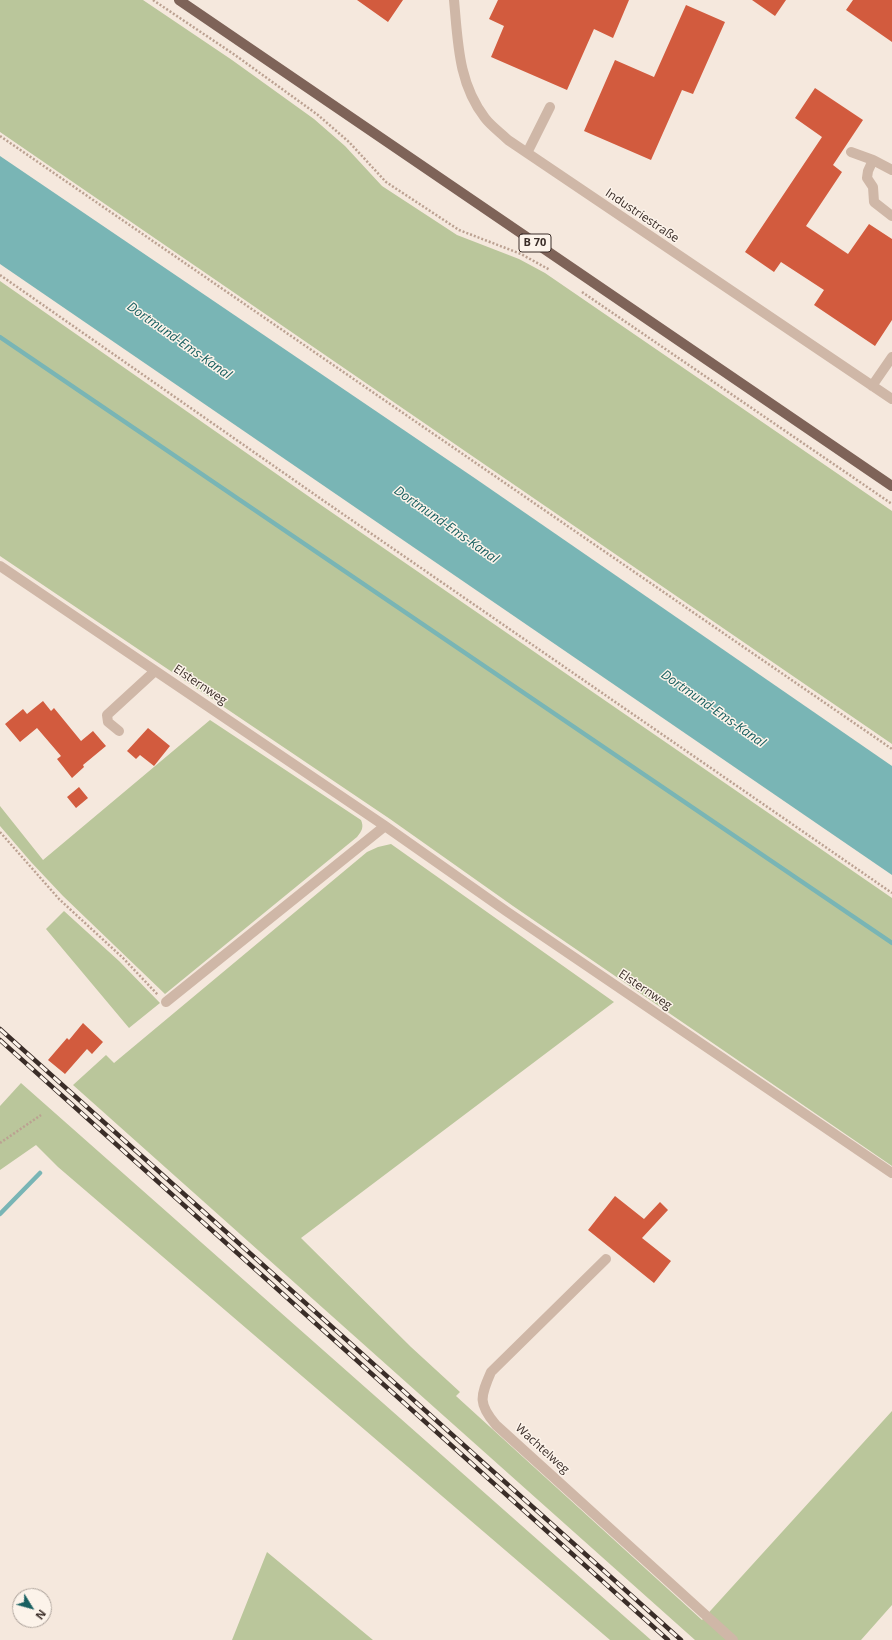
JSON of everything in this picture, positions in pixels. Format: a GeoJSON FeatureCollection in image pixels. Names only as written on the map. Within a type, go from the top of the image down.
{"type":"FeatureCollection","features":[{"type":"Feature","properties":{"kind":"main road","name":"B 70"},"geometry":{"type":"LineString","coordinates":[[179,0],[892,486]]}},
{"type":"Feature","properties":{"kind":"street","name":"Industriestraße"},"geometry":{"type":"LineString","coordinates":[[454,0],[459,58],[469,90],[486,119],[508,140],[892,400]]}},
{"type":"Feature","properties":{"kind":"street"},"geometry":{"type":"LineString","coordinates":[[527,153],[550,107]]}},
{"type":"Feature","properties":{"kind":"street"},"geometry":{"type":"LineString","coordinates":[[851,152],[873,160],[892,170]]}},
{"type":"Feature","properties":{"kind":"street"},"geometry":{"type":"LineString","coordinates":[[873,160],[868,171],[867,178],[873,187],[874,202],[892,216]]}},
{"type":"Feature","properties":{"kind":"street"},"geometry":{"type":"LineString","coordinates":[[872,386],[892,357]]}},
{"type":"Feature","properties":{"kind":"street","name":"Elsternweg"},"geometry":{"type":"LineString","coordinates":[[0,566],[385,826],[519,920],[892,1173]]}},
{"type":"Feature","properties":{"kind":"street"},"geometry":{"type":"LineString","coordinates":[[119,731],[108,722],[106,715],[155,671]]}},
{"type":"Feature","properties":{"kind":"street"},"geometry":{"type":"LineString","coordinates":[[166,1002],[385,826]]}},
{"type":"Feature","properties":{"kind":"street","name":"Wachtelweg"},"geometry":{"type":"LineString","coordinates":[[606,1259],[491,1372],[484,1389],[482,1404],[487,1414],[496,1425],[732,1640]]}},
{"type":"Feature","properties":{"kind":"path"},"geometry":{"type":"LineString","coordinates":[[153,0],[318,115],[349,142],[386,182],[459,230],[521,254],[554,272]]}},
{"type":"Feature","properties":{"kind":"path"},"geometry":{"type":"LineString","coordinates":[[0,136],[892,749]]}},
{"type":"Feature","properties":{"kind":"path"},"geometry":{"type":"LineString","coordinates":[[0,275],[324,501],[892,893]]}},
{"type":"Feature","properties":{"kind":"path"},"geometry":{"type":"LineString","coordinates":[[578,289],[892,504]]}},
{"type":"Feature","properties":{"kind":"path"},"geometry":{"type":"LineString","coordinates":[[0,832],[59,899],[166,1002]]}},
{"type":"Feature","properties":{"kind":"path"},"geometry":{"type":"LineString","coordinates":[[0,1143],[41,1115]]}},
{"type":"Feature","properties":{"kind":"green space"},"geometry":{"type":"Polygon","coordinates":[[[0,0],[143,0],[232,60],[314,119],[345,146],[382,186],[457,235],[519,259],[545,273],[892,511],[892,744],[0,132],[0,0]]]}},
{"type":"Feature","properties":{"kind":"green space"},"geometry":{"type":"Polygon","coordinates":[[[0,281],[321,505],[892,898],[892,1166],[513,906],[390,819],[0,556],[0,281]]]}},
{"type":"Feature","properties":{"kind":"green space"},"geometry":{"type":"Polygon","coordinates":[[[210,720],[361,820],[362,827],[357,837],[165,994],[63,896],[31,862],[0,826],[0,806],[43,860],[210,720]]]}},
{"type":"Feature","properties":{"kind":"green space"},"geometry":{"type":"Polygon","coordinates":[[[391,844],[614,1002],[301,1238],[411,1347],[460,1392],[456,1396],[702,1620],[892,1411],[892,1605],[861,1640],[695,1640],[73,1085],[106,1055],[114,1063],[367,852],[378,847],[391,844]]]}},
{"type":"Feature","properties":{"kind":"green space"},"geometry":{"type":"Polygon","coordinates":[[[64,911],[119,961],[160,1003],[129,1028],[46,929],[64,911]]]}},
{"type":"Feature","properties":{"kind":"green space"},"geometry":{"type":"Polygon","coordinates":[[[21,1083],[651,1640],[610,1640],[58,1167],[36,1145],[0,1170],[0,1106],[21,1083]]]}},
{"type":"Feature","properties":{"kind":"green space"},"geometry":{"type":"Polygon","coordinates":[[[267,1552],[373,1640],[232,1640],[267,1552]]]}},
{"type":"Feature","properties":{"kind":"water","name":"Dortmund-Ems-Kanal"},"geometry":{"type":"Polygon","coordinates":[[[0,156],[476,479],[892,766],[892,875],[0,264],[0,156]]]}},
{"type":"Feature","properties":{"kind":"building"},"geometry":{"type":"Polygon","coordinates":[[[357,0],[403,0],[388,22],[357,0]]]}},
{"type":"Feature","properties":{"kind":"building"},"geometry":{"type":"Polygon","coordinates":[[[498,0],[629,0],[613,38],[594,29],[567,90],[491,57],[504,26],[489,19],[498,0]]]}},
{"type":"Feature","properties":{"kind":"building"},"geometry":{"type":"Polygon","coordinates":[[[752,0],[786,0],[775,16],[752,0]]]}},
{"type":"Feature","properties":{"kind":"building"},"geometry":{"type":"Polygon","coordinates":[[[853,0],[892,0],[892,42],[846,10],[853,0]]]}},
{"type":"Feature","properties":{"kind":"building"},"geometry":{"type":"Polygon","coordinates":[[[686,5],[725,22],[693,94],[682,90],[651,160],[584,131],[615,60],[654,77],[686,5]]]}},
{"type":"Feature","properties":{"kind":"building"},"geometry":{"type":"Polygon","coordinates":[[[815,88],[863,120],[833,165],[842,172],[806,226],[848,254],[869,224],[892,239],[892,320],[875,346],[814,305],[824,290],[781,262],[774,272],[745,252],[822,137],[795,118],[815,88]]]}},
{"type":"Feature","properties":{"kind":"building"},"geometry":{"type":"Polygon","coordinates":[[[43,701],[51,711],[54,708],[81,741],[93,731],[106,746],[83,765],[84,767],[72,778],[57,759],[61,756],[37,728],[20,742],[5,724],[23,709],[27,714],[43,701]]]}},
{"type":"Feature","properties":{"kind":"building"},"geometry":{"type":"Polygon","coordinates":[[[148,728],[170,746],[154,766],[140,755],[136,759],[127,751],[148,728]]]}},
{"type":"Feature","properties":{"kind":"building"},"geometry":{"type":"Polygon","coordinates":[[[79,787],[88,798],[76,808],[67,797],[79,787]]]}},
{"type":"Feature","properties":{"kind":"building"},"geometry":{"type":"Polygon","coordinates":[[[83,1023],[103,1042],[92,1054],[87,1049],[65,1074],[48,1060],[67,1038],[69,1040],[83,1023]]]}},
{"type":"Feature","properties":{"kind":"building"},"geometry":{"type":"Polygon","coordinates":[[[615,1196],[644,1219],[660,1202],[668,1210],[642,1238],[671,1261],[654,1283],[588,1230],[615,1196]]]}},
{"type":"Feature","properties":{"kind":"waterway"},"geometry":{"type":"LineString","coordinates":[[0,337],[892,943]]}},
{"type":"Feature","properties":{"kind":"waterway"},"geometry":{"type":"LineString","coordinates":[[0,1214],[40,1173]]}},
{"type":"Feature","properties":{"kind":"railway"},"geometry":{"type":"LineString","coordinates":[[0,1029],[681,1640]]}},
{"type":"Feature","properties":{"kind":"railway"},"geometry":{"type":"LineString","coordinates":[[0,1040],[668,1640]]}}]}
